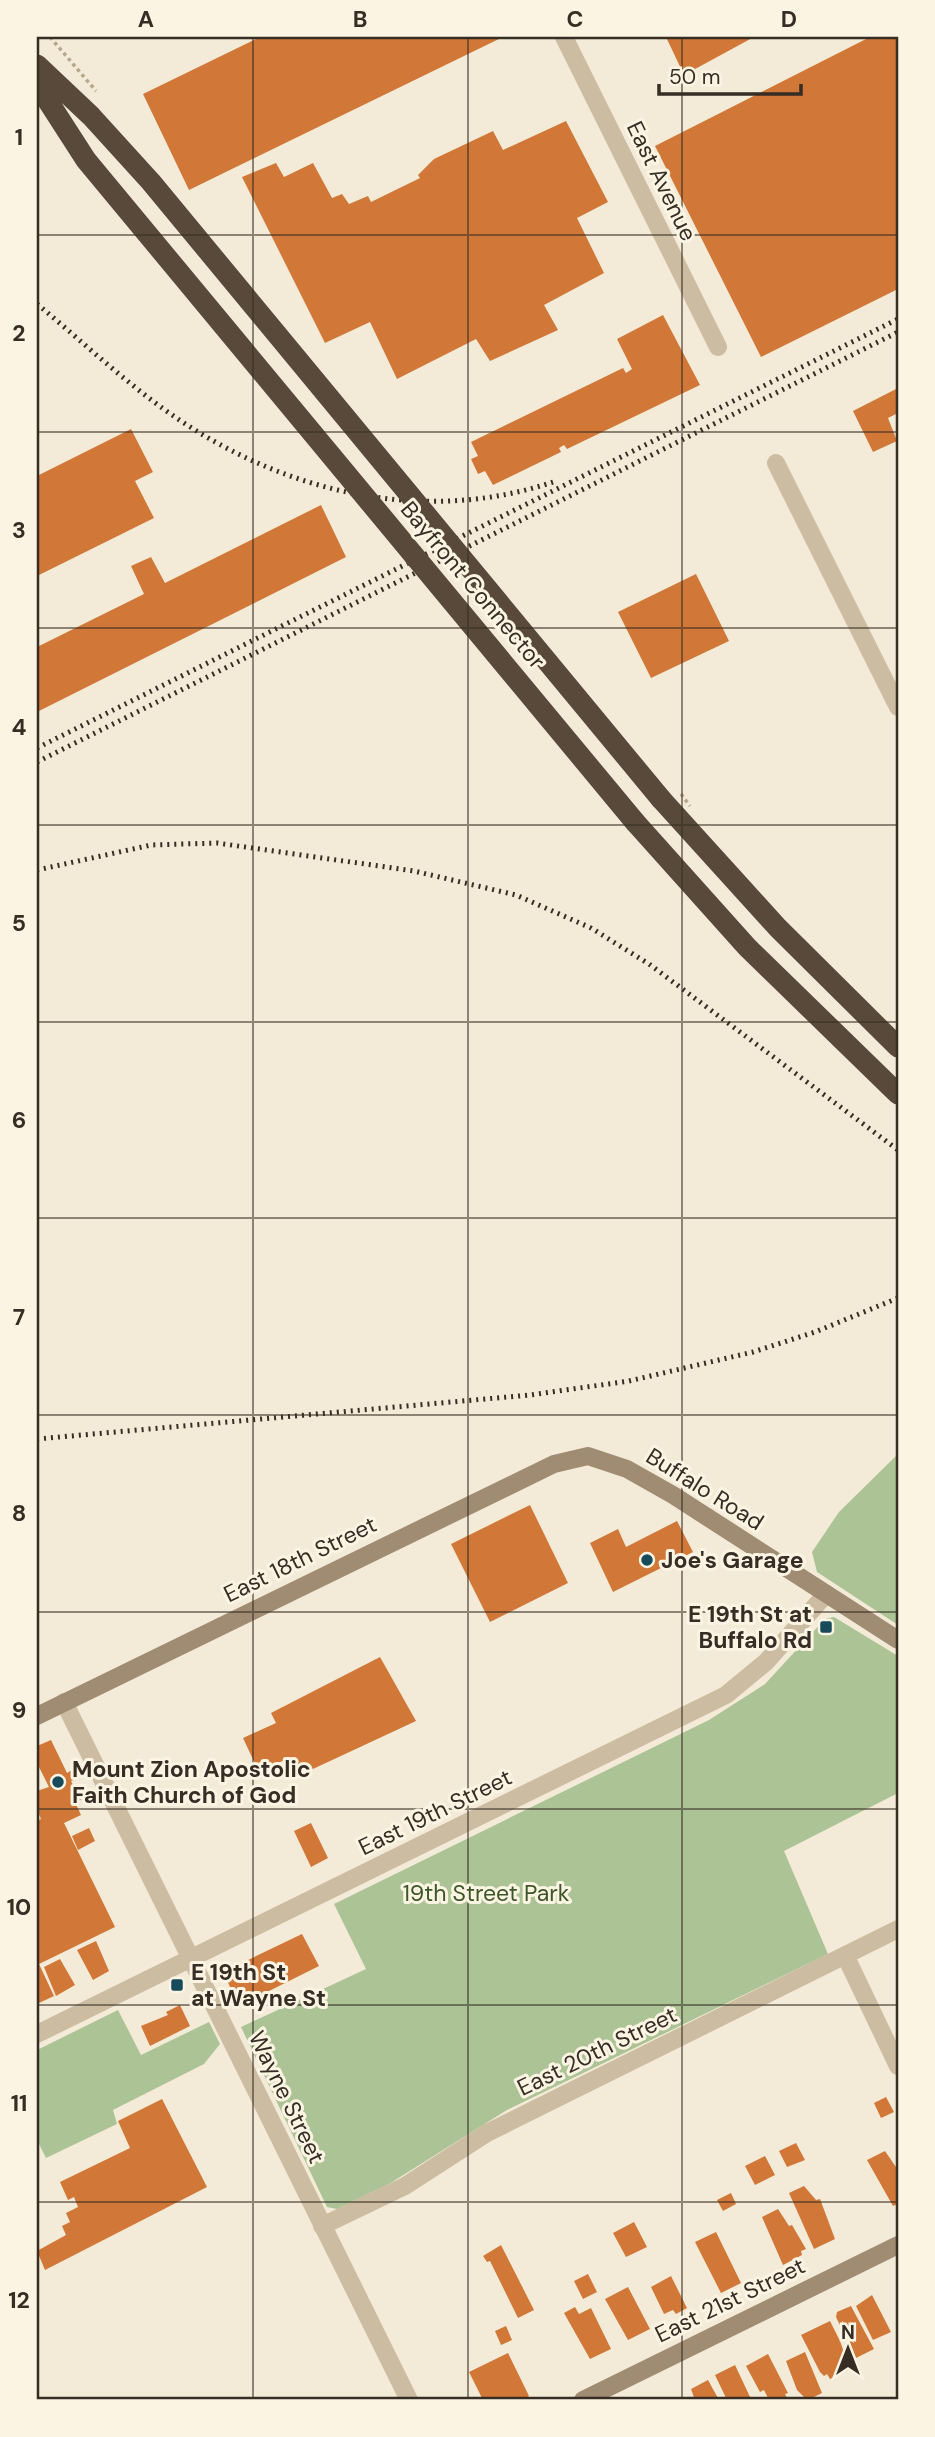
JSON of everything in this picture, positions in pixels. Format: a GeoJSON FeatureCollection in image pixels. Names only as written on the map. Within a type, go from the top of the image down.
{"type":"FeatureCollection","features":[{"type":"Feature","properties":{"kind":"highway","name":"Bayfront Connector"},"geometry":{"type":"LineString","coordinates":[[37,65],[91,116],[151,182],[661,799],[778,928],[898,1047]]}},
{"type":"Feature","properties":{"kind":"highway","name":"Bayfront Connector"},"geometry":{"type":"LineString","coordinates":[[37,84],[86,160],[635,822],[747,947],[898,1094]]}},
{"type":"Feature","properties":{"kind":"main road","name":"Buffalo Road"},"geometry":{"type":"LineString","coordinates":[[588,1456],[626,1469],[673,1495],[898,1640]]}},
{"type":"Feature","properties":{"kind":"main road","name":"East 18th Street"},"geometry":{"type":"LineString","coordinates":[[37,1716],[554,1464],[588,1456]]}},
{"type":"Feature","properties":{"kind":"main road","name":"East 21st Street"},"geometry":{"type":"LineString","coordinates":[[583,2400],[898,2245]]}},
{"type":"Feature","properties":{"kind":"street","name":"East Avenue"},"geometry":{"type":"LineString","coordinates":[[564,37],[718,347]]}},
{"type":"Feature","properties":{"kind":"street"},"geometry":{"type":"LineString","coordinates":[[776,463],[898,707]]}},
{"type":"Feature","properties":{"kind":"street","name":"East 19th Street"},"geometry":{"type":"LineString","coordinates":[[37,2035],[726,1695],[766,1662],[826,1594]]}},
{"type":"Feature","properties":{"kind":"street","name":"Wayne Street"},"geometry":{"type":"LineString","coordinates":[[64,1702],[409,2400]]}},
{"type":"Feature","properties":{"kind":"street","name":"East 20th Street"},"geometry":{"type":"LineString","coordinates":[[322,2226],[405,2186],[487,2133],[898,1929]]}},
{"type":"Feature","properties":{"kind":"street"},"geometry":{"type":"LineString","coordinates":[[845,1955],[898,2066]]}},
{"type":"Feature","properties":{"kind":"green space"},"geometry":{"type":"Polygon","coordinates":[[[898,1454],[898,1625],[817,1572],[812,1552],[839,1512],[898,1454]]]}},
{"type":"Feature","properties":{"kind":"green space","name":"19th Street Park"},"geometry":{"type":"Polygon","coordinates":[[[834,1617],[898,1656],[898,1793],[784,1851],[828,1954],[507,2110],[389,2184],[337,2209],[327,2207],[241,2027],[366,1969],[334,1904],[709,1720],[765,1684],[825,1619],[834,1617]]]}},
{"type":"Feature","properties":{"kind":"green space"},"geometry":{"type":"Polygon","coordinates":[[[118,2010],[141,2055],[209,2022],[220,2044],[204,2064],[113,2110],[117,2124],[46,2158],[37,2140],[37,2050],[118,2010]]]}},
{"type":"Feature","properties":{"kind":"building"},"geometry":{"type":"Polygon","coordinates":[[[260,37],[503,37],[189,190],[143,94],[260,37]]]}},
{"type":"Feature","properties":{"kind":"building"},"geometry":{"type":"Polygon","coordinates":[[[666,37],[754,37],[684,75],[666,37]]]}},
{"type":"Feature","properties":{"kind":"building"},"geometry":{"type":"Polygon","coordinates":[[[870,37],[898,37],[898,289],[761,357],[655,146],[870,37]]]}},
{"type":"Feature","properties":{"kind":"building"},"geometry":{"type":"Polygon","coordinates":[[[566,121],[608,202],[577,218],[604,273],[544,305],[558,330],[490,361],[476,339],[397,379],[370,322],[325,343],[242,177],[276,163],[284,177],[313,163],[332,198],[342,194],[349,204],[368,196],[371,202],[420,178],[418,175],[434,159],[493,131],[503,150],[566,121]]]}},
{"type":"Feature","properties":{"kind":"building"},"geometry":{"type":"Polygon","coordinates":[[[663,315],[700,385],[567,449],[564,445],[559,448],[561,452],[493,485],[485,471],[478,474],[471,459],[478,456],[471,442],[623,368],[626,373],[632,369],[617,339],[663,315]]]}},
{"type":"Feature","properties":{"kind":"building"},"geometry":{"type":"Polygon","coordinates":[[[898,388],[898,413],[888,418],[897,441],[873,452],[853,411],[898,388]]]}},
{"type":"Feature","properties":{"kind":"building"},"geometry":{"type":"Polygon","coordinates":[[[131,429],[153,472],[135,481],[154,518],[37,576],[37,476],[131,429]]]}},
{"type":"Feature","properties":{"kind":"building"},"geometry":{"type":"Polygon","coordinates":[[[321,505],[346,557],[37,712],[37,647],[144,594],[131,566],[151,557],[165,583],[321,505]]]}},
{"type":"Feature","properties":{"kind":"building"},"geometry":{"type":"Polygon","coordinates":[[[696,574],[729,641],[651,678],[618,612],[696,574]]]}},
{"type":"Feature","properties":{"kind":"building"},"geometry":{"type":"Polygon","coordinates":[[[530,1505],[568,1583],[490,1622],[451,1544],[530,1505]]]}},
{"type":"Feature","properties":{"kind":"building"},"geometry":{"type":"Polygon","coordinates":[[[677,1521],[693,1552],[613,1592],[590,1543],[618,1529],[626,1547],[677,1521]]]}},
{"type":"Feature","properties":{"kind":"building"},"geometry":{"type":"Polygon","coordinates":[[[380,1657],[416,1721],[300,1775],[291,1757],[259,1772],[243,1738],[276,1723],[271,1713],[380,1657]]]}},
{"type":"Feature","properties":{"kind":"building"},"geometry":{"type":"Polygon","coordinates":[[[51,1740],[67,1773],[72,1770],[76,1779],[71,1781],[81,1800],[75,1802],[81,1815],[64,1823],[115,1927],[39,1964],[54,1996],[37,2004],[37,1821],[41,1819],[37,1810],[37,1791],[49,1787],[39,1767],[37,1768],[37,1746],[51,1740]]]}},
{"type":"Feature","properties":{"kind":"building"},"geometry":{"type":"Polygon","coordinates":[[[311,1823],[328,1858],[311,1867],[294,1831],[311,1823]]]}},
{"type":"Feature","properties":{"kind":"building"},"geometry":{"type":"Polygon","coordinates":[[[89,1828],[95,1841],[78,1850],[72,1836],[89,1828]]]}},
{"type":"Feature","properties":{"kind":"building"},"geometry":{"type":"Polygon","coordinates":[[[302,1934],[319,1966],[239,2006],[223,1972],[302,1934]]]}},
{"type":"Feature","properties":{"kind":"building"},"geometry":{"type":"Polygon","coordinates":[[[96,1941],[109,1971],[93,1980],[77,1950],[96,1941]]]}},
{"type":"Feature","properties":{"kind":"building"},"geometry":{"type":"Polygon","coordinates":[[[60,1959],[75,1985],[56,1996],[44,1967],[60,1959]]]}},
{"type":"Feature","properties":{"kind":"building"},"geometry":{"type":"Polygon","coordinates":[[[180,2005],[190,2026],[150,2046],[141,2026],[168,2015],[166,2012],[180,2005]]]}},
{"type":"Feature","properties":{"kind":"building"},"geometry":{"type":"Polygon","coordinates":[[[886,2097],[894,2112],[881,2118],[874,2103],[886,2097]]]}},
{"type":"Feature","properties":{"kind":"building"},"geometry":{"type":"Polygon","coordinates":[[[162,2099],[207,2187],[45,2270],[37,2251],[66,2235],[62,2226],[70,2222],[66,2213],[78,2207],[74,2197],[68,2200],[60,2182],[130,2148],[118,2121],[162,2099]]]}},
{"type":"Feature","properties":{"kind":"building"},"geometry":{"type":"Polygon","coordinates":[[[796,2143],[805,2160],[787,2167],[779,2151],[796,2143]]]}},
{"type":"Feature","properties":{"kind":"building"},"geometry":{"type":"Polygon","coordinates":[[[885,2151],[898,2170],[898,2204],[893,2206],[867,2160],[885,2151]]]}},
{"type":"Feature","properties":{"kind":"building"},"geometry":{"type":"Polygon","coordinates":[[[765,2156],[775,2175],[755,2185],[745,2166],[765,2156]]]}},
{"type":"Feature","properties":{"kind":"building"},"geometry":{"type":"Polygon","coordinates":[[[804,2186],[816,2200],[820,2199],[835,2239],[814,2249],[789,2193],[804,2186]]]}},
{"type":"Feature","properties":{"kind":"building"},"geometry":{"type":"Polygon","coordinates":[[[731,2193],[736,2204],[723,2211],[717,2200],[731,2193]]]}},
{"type":"Feature","properties":{"kind":"building"},"geometry":{"type":"Polygon","coordinates":[[[778,2209],[789,2226],[792,2225],[806,2249],[801,2251],[802,2255],[783,2265],[762,2217],[778,2209]]]}},
{"type":"Feature","properties":{"kind":"building"},"geometry":{"type":"Polygon","coordinates":[[[634,2222],[647,2247],[626,2257],[613,2233],[634,2222]]]}},
{"type":"Feature","properties":{"kind":"building"},"geometry":{"type":"Polygon","coordinates":[[[716,2232],[741,2283],[721,2293],[695,2242],[716,2232]]]}},
{"type":"Feature","properties":{"kind":"building"},"geometry":{"type":"Polygon","coordinates":[[[501,2245],[534,2310],[518,2318],[490,2261],[487,2262],[483,2256],[501,2245]]]}},
{"type":"Feature","properties":{"kind":"building"},"geometry":{"type":"Polygon","coordinates":[[[588,2274],[597,2292],[583,2299],[574,2281],[588,2274]]]}},
{"type":"Feature","properties":{"kind":"building"},"geometry":{"type":"Polygon","coordinates":[[[671,2276],[687,2308],[676,2314],[673,2310],[664,2314],[651,2287],[671,2276]]]}},
{"type":"Feature","properties":{"kind":"building"},"geometry":{"type":"Polygon","coordinates":[[[628,2287],[650,2329],[628,2340],[605,2299],[628,2287]]]}},
{"type":"Feature","properties":{"kind":"building"},"geometry":{"type":"Polygon","coordinates":[[[872,2295],[891,2332],[873,2340],[856,2306],[872,2295]]]}},
{"type":"Feature","properties":{"kind":"building"},"geometry":{"type":"Polygon","coordinates":[[[851,2306],[874,2349],[856,2358],[836,2317],[837,2312],[851,2306]]]}},
{"type":"Feature","properties":{"kind":"building"},"geometry":{"type":"Polygon","coordinates":[[[575,2307],[579,2314],[591,2308],[611,2349],[590,2359],[564,2313],[575,2307]]]}},
{"type":"Feature","properties":{"kind":"building"},"geometry":{"type":"Polygon","coordinates":[[[830,2321],[840,2341],[846,2358],[843,2360],[848,2370],[830,2379],[827,2374],[824,2376],[820,2372],[801,2335],[830,2321]]]}},
{"type":"Feature","properties":{"kind":"building"},"geometry":{"type":"Polygon","coordinates":[[[506,2326],[512,2340],[501,2345],[495,2331],[506,2326]]]}},
{"type":"Feature","properties":{"kind":"building"},"geometry":{"type":"Polygon","coordinates":[[[805,2352],[822,2393],[806,2399],[797,2390],[786,2361],[805,2352]]]}},
{"type":"Feature","properties":{"kind":"building"},"geometry":{"type":"Polygon","coordinates":[[[508,2353],[529,2396],[523,2400],[483,2400],[469,2372],[508,2353]]]}},
{"type":"Feature","properties":{"kind":"building"},"geometry":{"type":"Polygon","coordinates":[[[768,2354],[788,2393],[785,2394],[788,2400],[769,2400],[764,2390],[760,2392],[746,2366],[768,2354]]]}},
{"type":"Feature","properties":{"kind":"building"},"geometry":{"type":"Polygon","coordinates":[[[735,2365],[751,2400],[727,2400],[715,2375],[735,2365]]]}},
{"type":"Feature","properties":{"kind":"building"},"geometry":{"type":"Polygon","coordinates":[[[708,2380],[719,2400],[695,2400],[691,2389],[708,2380]]]}},
{"type":"Feature","properties":{"kind":"railway"},"geometry":{"type":"LineString","coordinates":[[37,304],[133,386],[174,416],[237,453],[280,472],[325,487],[370,496],[417,501],[463,500],[510,494],[556,481]]}},
{"type":"Feature","properties":{"kind":"railway"},"geometry":{"type":"LineString","coordinates":[[37,748],[898,319]]}},
{"type":"Feature","properties":{"kind":"railway"},"geometry":{"type":"LineString","coordinates":[[37,762],[898,332]]}},
{"type":"Feature","properties":{"kind":"railway"},"geometry":{"type":"LineString","coordinates":[[37,870],[151,845],[217,843],[414,871],[516,895],[591,928],[649,964],[898,1150]]}},
{"type":"Feature","properties":{"kind":"railway"},"geometry":{"type":"LineString","coordinates":[[37,1439],[530,1395],[629,1381],[753,1352],[815,1332],[898,1298]]}},
{"type":"Feature","properties":{"kind":"place","name":"Joe's Garage"},"geometry":{"type":"Point","coordinates":[647,1560]}},
{"type":"Feature","properties":{"kind":"place","name":"E 19th St at Buffalo Rd"},"geometry":{"type":"Point","coordinates":[826,1627]}},
{"type":"Feature","properties":{"kind":"place","name":"Mount Zion Apostolic Faith Church of God"},"geometry":{"type":"Point","coordinates":[58,1782]}},
{"type":"Feature","properties":{"kind":"place","name":"E 19th St at Wayne St"},"geometry":{"type":"Point","coordinates":[177,1985]}}]}
